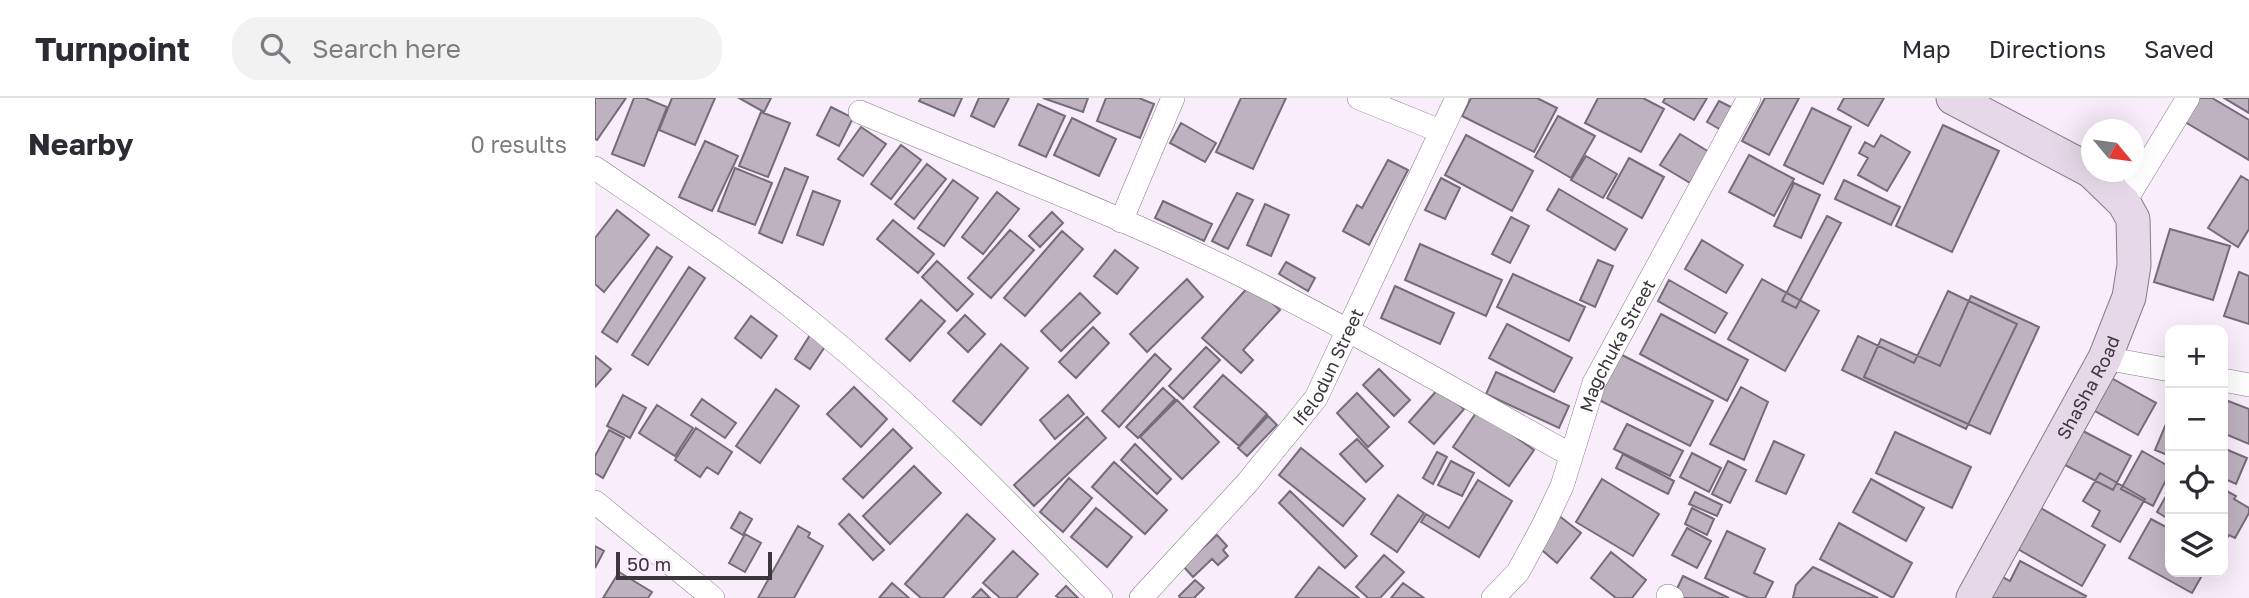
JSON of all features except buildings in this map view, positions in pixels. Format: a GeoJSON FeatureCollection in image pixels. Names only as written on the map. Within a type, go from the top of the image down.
{"type":"FeatureCollection","features":[{"type":"Feature","properties":{"kind":"street"},"geometry":{"type":"LineString","coordinates":[[1122,221],[1173,98]]}},
{"type":"Feature","properties":{"kind":"street"},"geometry":{"type":"LineString","coordinates":[[1359,98],[1440,131]]}},
{"type":"Feature","properties":{"kind":"street","name":"Ifelodun Street"},"geometry":{"type":"LineString","coordinates":[[1141,598],[1247,483],[1316,398],[1457,98]]}},
{"type":"Feature","properties":{"kind":"street","name":"Magchuka Street"},"geometry":{"type":"LineString","coordinates":[[1493,598],[1518,572],[1562,486],[1594,383],[1749,98]]}},
{"type":"Feature","properties":{"kind":"street","name":"ShaSha Road"},"geometry":{"type":"LineString","coordinates":[[1954,98],[2081,165]]}},
{"type":"Feature","properties":{"kind":"street"},"geometry":{"type":"LineString","coordinates":[[2124,203],[2187,98]]}},
{"type":"Feature","properties":{"kind":"street"},"geometry":{"type":"LineString","coordinates":[[860,112],[1122,221],[1244,277],[1348,331],[1571,455]]}},
{"type":"Feature","properties":{"kind":"street"},"geometry":{"type":"LineString","coordinates":[[595,168],[701,240],[808,320],[904,403],[981,475],[1101,598]]}},
{"type":"Feature","properties":{"kind":"street","name":"ShaSha Road"},"geometry":{"type":"LineString","coordinates":[[1973,598],[2105,358],[2129,298],[2134,265],[2133,219],[2124,203],[2103,182]]}},
{"type":"Feature","properties":{"kind":"street"},"geometry":{"type":"LineString","coordinates":[[2105,358],[2165,369]]}},
{"type":"Feature","properties":{"kind":"street"},"geometry":{"type":"LineString","coordinates":[[2228,381],[2249,384]]}},
{"type":"Feature","properties":{"kind":"street"},"geometry":{"type":"LineString","coordinates":[[595,502],[713,598]]}}]}
